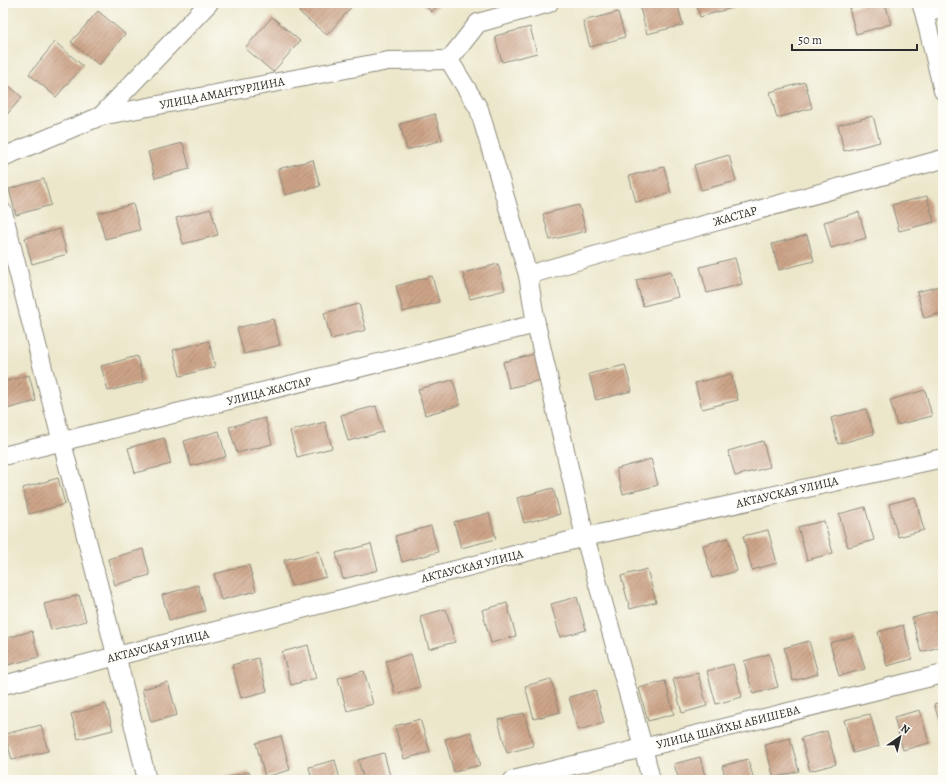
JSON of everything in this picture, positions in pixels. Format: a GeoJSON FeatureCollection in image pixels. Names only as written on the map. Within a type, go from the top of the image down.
{"type":"FeatureCollection","features":[{"type":"Feature","properties":{"kind":"street"},"geometry":{"type":"LineString","coordinates":[[101,116],[209,3]]}},
{"type":"Feature","properties":{"kind":"street"},"geometry":{"type":"LineString","coordinates":[[549,3],[478,23],[449,60],[479,109],[528,275],[536,324],[585,537],[651,780]]}},
{"type":"Feature","properties":{"kind":"street"},"geometry":{"type":"LineString","coordinates":[[943,8],[922,8],[943,91]]}},
{"type":"Feature","properties":{"kind":"street","name":"УЛИЦА АМАНТУРЛИНА"},"geometry":{"type":"LineString","coordinates":[[3,157],[101,116],[388,61],[449,60]]}},
{"type":"Feature","properties":{"kind":"street","name":"ЖАСТАР"},"geometry":{"type":"LineString","coordinates":[[528,275],[943,159]]}},
{"type":"Feature","properties":{"kind":"street"},"geometry":{"type":"LineString","coordinates":[[3,212],[147,780]]}},
{"type":"Feature","properties":{"kind":"street","name":"УЛИЦА ЖАСТАР"},"geometry":{"type":"LineString","coordinates":[[3,456],[536,324]]}},
{"type":"Feature","properties":{"kind":"street","name":"АКТАУСКАЯ УЛИЦА"},"geometry":{"type":"LineString","coordinates":[[3,685],[585,537],[943,458]]}},
{"type":"Feature","properties":{"kind":"street","name":"УЛИЦА ШАЙХЫ АБИШЕВА"},"geometry":{"type":"LineString","coordinates":[[513,780],[943,674]]}},
{"type":"Feature","properties":{"kind":"building"},"geometry":{"type":"Polygon","coordinates":[[[307,3],[354,4],[327,35],[299,12],[307,3]]]}},
{"type":"Feature","properties":{"kind":"building"},"geometry":{"type":"Polygon","coordinates":[[[422,3],[440,3],[432,12],[422,3]]]}},
{"type":"Feature","properties":{"kind":"building"},"geometry":{"type":"Polygon","coordinates":[[[660,3],[677,3],[683,25],[647,34],[640,8],[660,3]]]}},
{"type":"Feature","properties":{"kind":"building"},"geometry":{"type":"Polygon","coordinates":[[[696,3],[734,3],[735,7],[700,17],[696,3]]]}},
{"type":"Feature","properties":{"kind":"building"},"geometry":{"type":"Polygon","coordinates":[[[867,3],[885,3],[891,24],[856,34],[849,8],[867,3]]]}},
{"type":"Feature","properties":{"kind":"building"},"geometry":{"type":"Polygon","coordinates":[[[98,11],[125,34],[99,65],[71,42],[98,11]]]}},
{"type":"Feature","properties":{"kind":"building"},"geometry":{"type":"Polygon","coordinates":[[[618,12],[625,37],[590,47],[583,21],[618,12]]]}},
{"type":"Feature","properties":{"kind":"building"},"geometry":{"type":"Polygon","coordinates":[[[272,17],[300,41],[273,72],[245,48],[272,17]]]}},
{"type":"Feature","properties":{"kind":"building"},"geometry":{"type":"Polygon","coordinates":[[[530,27],[537,53],[502,62],[495,36],[530,27]]]}},
{"type":"Feature","properties":{"kind":"building"},"geometry":{"type":"Polygon","coordinates":[[[55,42],[83,66],[56,97],[29,74],[55,42]]]}},
{"type":"Feature","properties":{"kind":"building"},"geometry":{"type":"Polygon","coordinates":[[[3,81],[22,97],[3,119],[3,81]]]}},
{"type":"Feature","properties":{"kind":"building"},"geometry":{"type":"Polygon","coordinates":[[[805,82],[812,108],[777,118],[770,92],[805,82]]]}},
{"type":"Feature","properties":{"kind":"building"},"geometry":{"type":"Polygon","coordinates":[[[435,114],[442,140],[407,150],[400,124],[435,114]]]}},
{"type":"Feature","properties":{"kind":"building"},"geometry":{"type":"Polygon","coordinates":[[[873,116],[880,142],[844,151],[838,125],[873,116]]]}},
{"type":"Feature","properties":{"kind":"building"},"geometry":{"type":"Polygon","coordinates":[[[183,143],[190,169],[155,178],[148,152],[183,143]]]}},
{"type":"Feature","properties":{"kind":"building"},"geometry":{"type":"Polygon","coordinates":[[[729,155],[736,181],[701,190],[694,165],[729,155]]]}},
{"type":"Feature","properties":{"kind":"building"},"geometry":{"type":"Polygon","coordinates":[[[313,160],[320,186],[285,195],[278,169],[313,160]]]}},
{"type":"Feature","properties":{"kind":"building"},"geometry":{"type":"Polygon","coordinates":[[[664,167],[671,193],[636,202],[629,176],[664,167]]]}},
{"type":"Feature","properties":{"kind":"building"},"geometry":{"type":"Polygon","coordinates":[[[44,179],[51,205],[16,215],[9,189],[44,179]]]}},
{"type":"Feature","properties":{"kind":"building"},"geometry":{"type":"Polygon","coordinates":[[[927,196],[934,222],[899,231],[892,205],[927,196]]]}},
{"type":"Feature","properties":{"kind":"building"},"geometry":{"type":"Polygon","coordinates":[[[133,204],[140,230],[105,239],[98,213],[133,204]]]}},
{"type":"Feature","properties":{"kind":"building"},"geometry":{"type":"Polygon","coordinates":[[[579,205],[586,231],[550,240],[543,214],[579,205]]]}},
{"type":"Feature","properties":{"kind":"building"},"geometry":{"type":"Polygon","coordinates":[[[211,209],[218,235],[183,244],[176,218],[211,209]]]}},
{"type":"Feature","properties":{"kind":"building"},"geometry":{"type":"Polygon","coordinates":[[[859,212],[866,238],[831,248],[824,222],[859,212]]]}},
{"type":"Feature","properties":{"kind":"building"},"geometry":{"type":"Polygon","coordinates":[[[60,229],[67,254],[32,264],[25,238],[60,229]]]}},
{"type":"Feature","properties":{"kind":"building"},"geometry":{"type":"Polygon","coordinates":[[[807,235],[814,261],[779,270],[772,244],[807,235]]]}},
{"type":"Feature","properties":{"kind":"building"},"geometry":{"type":"Polygon","coordinates":[[[735,258],[742,284],[707,293],[700,267],[735,258]]]}},
{"type":"Feature","properties":{"kind":"building"},"geometry":{"type":"Polygon","coordinates":[[[498,264],[505,290],[470,299],[463,273],[498,264]]]}},
{"type":"Feature","properties":{"kind":"building"},"geometry":{"type":"Polygon","coordinates":[[[671,271],[678,297],[643,306],[636,280],[671,271]]]}},
{"type":"Feature","properties":{"kind":"building"},"geometry":{"type":"Polygon","coordinates":[[[432,276],[439,302],[403,312],[396,286],[432,276]]]}},
{"type":"Feature","properties":{"kind":"building"},"geometry":{"type":"Polygon","coordinates":[[[943,285],[943,313],[924,318],[917,292],[943,285]]]}},
{"type":"Feature","properties":{"kind":"building"},"geometry":{"type":"Polygon","coordinates":[[[359,304],[366,330],[331,339],[324,313],[359,304]]]}},
{"type":"Feature","properties":{"kind":"building"},"geometry":{"type":"Polygon","coordinates":[[[273,319],[280,345],[244,354],[237,328],[273,319]]]}},
{"type":"Feature","properties":{"kind":"building"},"geometry":{"type":"Polygon","coordinates":[[[209,341],[215,367],[180,376],[173,350],[209,341]]]}},
{"type":"Feature","properties":{"kind":"building"},"geometry":{"type":"Polygon","coordinates":[[[538,353],[545,379],[509,388],[503,362],[538,353]]]}},
{"type":"Feature","properties":{"kind":"building"},"geometry":{"type":"Polygon","coordinates":[[[137,356],[144,382],[108,391],[101,366],[137,356]]]}},
{"type":"Feature","properties":{"kind":"building"},"geometry":{"type":"Polygon","coordinates":[[[625,365],[632,391],[596,400],[589,374],[625,365]]]}},
{"type":"Feature","properties":{"kind":"building"},"geometry":{"type":"Polygon","coordinates":[[[731,374],[738,400],[702,409],[695,383],[731,374]]]}},
{"type":"Feature","properties":{"kind":"building"},"geometry":{"type":"Polygon","coordinates":[[[29,375],[36,401],[3,410],[3,382],[29,375]]]}},
{"type":"Feature","properties":{"kind":"building"},"geometry":{"type":"Polygon","coordinates":[[[453,380],[460,405],[425,415],[418,389],[453,380]]]}},
{"type":"Feature","properties":{"kind":"building"},"geometry":{"type":"Polygon","coordinates":[[[925,390],[932,416],[897,425],[890,400],[925,390]]]}},
{"type":"Feature","properties":{"kind":"building"},"geometry":{"type":"Polygon","coordinates":[[[376,406],[383,432],[348,441],[341,415],[376,406]]]}},
{"type":"Feature","properties":{"kind":"building"},"geometry":{"type":"Polygon","coordinates":[[[866,409],[874,434],[838,444],[831,418],[866,409]]]}},
{"type":"Feature","properties":{"kind":"building"},"geometry":{"type":"Polygon","coordinates":[[[265,418],[272,444],[237,453],[229,427],[265,418]]]}},
{"type":"Feature","properties":{"kind":"building"},"geometry":{"type":"Polygon","coordinates":[[[325,422],[332,448],[297,457],[290,431],[325,422]]]}},
{"type":"Feature","properties":{"kind":"building"},"geometry":{"type":"Polygon","coordinates":[[[219,431],[226,457],[191,466],[184,441],[219,431]]]}},
{"type":"Feature","properties":{"kind":"building"},"geometry":{"type":"Polygon","coordinates":[[[164,438],[171,464],[135,473],[128,448],[164,438]]]}},
{"type":"Feature","properties":{"kind":"building"},"geometry":{"type":"Polygon","coordinates":[[[763,441],[770,467],[735,476],[728,451],[763,441]]]}},
{"type":"Feature","properties":{"kind":"building"},"geometry":{"type":"Polygon","coordinates":[[[651,459],[658,485],[623,494],[616,469],[651,459]]]}},
{"type":"Feature","properties":{"kind":"building"},"geometry":{"type":"Polygon","coordinates":[[[58,478],[65,504],[29,514],[23,488],[58,478]]]}},
{"type":"Feature","properties":{"kind":"building"},"geometry":{"type":"Polygon","coordinates":[[[553,488],[560,514],[524,523],[517,498],[553,488]]]}},
{"type":"Feature","properties":{"kind":"building"},"geometry":{"type":"Polygon","coordinates":[[[915,497],[924,530],[898,537],[889,504],[915,497]]]}},
{"type":"Feature","properties":{"kind":"building"},"geometry":{"type":"Polygon","coordinates":[[[865,507],[874,540],[848,547],[839,514],[865,507]]]}},
{"type":"Feature","properties":{"kind":"building"},"geometry":{"type":"Polygon","coordinates":[[[489,513],[496,539],[461,548],[454,522],[489,513]]]}},
{"type":"Feature","properties":{"kind":"building"},"geometry":{"type":"Polygon","coordinates":[[[824,521],[833,553],[807,560],[798,527],[824,521]]]}},
{"type":"Feature","properties":{"kind":"building"},"geometry":{"type":"Polygon","coordinates":[[[431,526],[438,552],[402,562],[395,536],[431,526]]]}},
{"type":"Feature","properties":{"kind":"building"},"geometry":{"type":"Polygon","coordinates":[[[768,530],[777,563],[752,570],[743,536],[768,530]]]}},
{"type":"Feature","properties":{"kind":"building"},"geometry":{"type":"Polygon","coordinates":[[[728,538],[737,571],[712,578],[703,545],[728,538]]]}},
{"type":"Feature","properties":{"kind":"building"},"geometry":{"type":"Polygon","coordinates":[[[371,544],[378,570],[343,579],[336,553],[371,544]]]}},
{"type":"Feature","properties":{"kind":"building"},"geometry":{"type":"Polygon","coordinates":[[[143,549],[150,575],[115,585],[108,559],[143,549]]]}},
{"type":"Feature","properties":{"kind":"building"},"geometry":{"type":"Polygon","coordinates":[[[319,551],[326,577],[291,586],[284,560],[319,551]]]}},
{"type":"Feature","properties":{"kind":"building"},"geometry":{"type":"Polygon","coordinates":[[[249,565],[256,591],[221,600],[214,574],[249,565]]]}},
{"type":"Feature","properties":{"kind":"building"},"geometry":{"type":"Polygon","coordinates":[[[647,569],[656,602],[630,609],[621,576],[647,569]]]}},
{"type":"Feature","properties":{"kind":"building"},"geometry":{"type":"Polygon","coordinates":[[[198,585],[205,611],[169,620],[162,595],[198,585]]]}},
{"type":"Feature","properties":{"kind":"building"},"geometry":{"type":"Polygon","coordinates":[[[79,595],[86,621],[51,630],[44,604],[79,595]]]}},
{"type":"Feature","properties":{"kind":"building"},"geometry":{"type":"Polygon","coordinates":[[[577,597],[586,630],[560,637],[551,604],[577,597]]]}},
{"type":"Feature","properties":{"kind":"building"},"geometry":{"type":"Polygon","coordinates":[[[507,603],[516,636],[491,643],[482,610],[507,603]]]}},
{"type":"Feature","properties":{"kind":"building"},"geometry":{"type":"Polygon","coordinates":[[[446,609],[455,642],[429,649],[420,616],[446,609]]]}},
{"type":"Feature","properties":{"kind":"building"},"geometry":{"type":"Polygon","coordinates":[[[937,611],[943,633],[943,646],[921,652],[912,618],[937,611]]]}},
{"type":"Feature","properties":{"kind":"building"},"geometry":{"type":"Polygon","coordinates":[[[903,625],[912,659],[887,666],[878,632],[903,625]]]}},
{"type":"Feature","properties":{"kind":"building"},"geometry":{"type":"Polygon","coordinates":[[[32,631],[39,657],[4,666],[3,639],[32,631]]]}},
{"type":"Feature","properties":{"kind":"building"},"geometry":{"type":"Polygon","coordinates":[[[855,636],[865,669],[839,676],[830,643],[855,636]]]}},
{"type":"Feature","properties":{"kind":"building"},"geometry":{"type":"Polygon","coordinates":[[[809,641],[818,674],[793,681],[784,648],[809,641]]]}},
{"type":"Feature","properties":{"kind":"building"},"geometry":{"type":"Polygon","coordinates":[[[308,645],[316,678],[291,685],[282,652],[308,645]]]}},
{"type":"Feature","properties":{"kind":"building"},"geometry":{"type":"Polygon","coordinates":[[[411,654],[420,687],[395,694],[386,661],[411,654]]]}},
{"type":"Feature","properties":{"kind":"building"},"geometry":{"type":"Polygon","coordinates":[[[769,654],[778,687],[753,694],[744,661],[769,654]]]}},
{"type":"Feature","properties":{"kind":"building"},"geometry":{"type":"Polygon","coordinates":[[[258,658],[267,691],[241,698],[232,665],[258,658]]]}},
{"type":"Feature","properties":{"kind":"building"},"geometry":{"type":"Polygon","coordinates":[[[733,664],[742,697],[716,704],[707,671],[733,664]]]}},
{"type":"Feature","properties":{"kind":"building"},"geometry":{"type":"Polygon","coordinates":[[[364,671],[373,704],[347,711],[338,678],[364,671]]]}},
{"type":"Feature","properties":{"kind":"building"},"geometry":{"type":"Polygon","coordinates":[[[698,673],[707,706],[682,713],[673,679],[698,673]]]}},
{"type":"Feature","properties":{"kind":"building"},"geometry":{"type":"Polygon","coordinates":[[[551,679],[560,712],[534,719],[525,686],[551,679]]]}},
{"type":"Feature","properties":{"kind":"building"},"geometry":{"type":"Polygon","coordinates":[[[665,681],[674,714],[648,721],[639,688],[665,681]]]}},
{"type":"Feature","properties":{"kind":"building"},"geometry":{"type":"Polygon","coordinates":[[[168,682],[177,715],[151,722],[142,689],[168,682]]]}},
{"type":"Feature","properties":{"kind":"building"},"geometry":{"type":"Polygon","coordinates":[[[595,690],[604,723],[578,730],[569,697],[595,690]]]}},
{"type":"Feature","properties":{"kind":"building"},"geometry":{"type":"Polygon","coordinates":[[[943,701],[943,734],[934,704],[943,701]]]}},
{"type":"Feature","properties":{"kind":"building"},"geometry":{"type":"Polygon","coordinates":[[[106,704],[113,730],[78,739],[71,714],[106,704]]]}},
{"type":"Feature","properties":{"kind":"building"},"geometry":{"type":"Polygon","coordinates":[[[920,710],[929,743],[903,750],[894,717],[920,710]]]}},
{"type":"Feature","properties":{"kind":"building"},"geometry":{"type":"Polygon","coordinates":[[[524,713],[533,746],[507,753],[498,720],[524,713]]]}},
{"type":"Feature","properties":{"kind":"building"},"geometry":{"type":"Polygon","coordinates":[[[870,714],[879,746],[853,753],[844,720],[870,714]]]}},
{"type":"Feature","properties":{"kind":"building"},"geometry":{"type":"Polygon","coordinates":[[[420,719],[430,752],[404,759],[395,726],[420,719]]]}},
{"type":"Feature","properties":{"kind":"building"},"geometry":{"type":"Polygon","coordinates":[[[41,725],[48,751],[12,760],[5,734],[41,725]]]}},
{"type":"Feature","properties":{"kind":"building"},"geometry":{"type":"Polygon","coordinates":[[[827,731],[836,764],[810,771],[801,738],[827,731]]]}},
{"type":"Feature","properties":{"kind":"building"},"geometry":{"type":"Polygon","coordinates":[[[471,732],[480,765],[454,772],[445,739],[471,732]]]}},
{"type":"Feature","properties":{"kind":"building"},"geometry":{"type":"Polygon","coordinates":[[[281,736],[290,770],[265,777],[256,743],[281,736]]]}},
{"type":"Feature","properties":{"kind":"building"},"geometry":{"type":"Polygon","coordinates":[[[790,738],[799,771],[774,778],[765,745],[790,738]]]}},
{"type":"Feature","properties":{"kind":"building"},"geometry":{"type":"Polygon","coordinates":[[[384,753],[391,780],[364,780],[358,760],[384,753]]]}},
{"type":"Feature","properties":{"kind":"building"},"geometry":{"type":"Polygon","coordinates":[[[700,757],[706,780],[679,780],[674,764],[700,757]]]}},
{"type":"Feature","properties":{"kind":"building"},"geometry":{"type":"Polygon","coordinates":[[[748,759],[754,780],[726,780],[722,766],[748,759]]]}},
{"type":"Feature","properties":{"kind":"building"},"geometry":{"type":"Polygon","coordinates":[[[335,760],[340,780],[312,780],[309,767],[335,760]]]}},
{"type":"Feature","properties":{"kind":"building"},"geometry":{"type":"Polygon","coordinates":[[[249,772],[252,780],[224,780],[224,778],[249,772]]]}}]}
